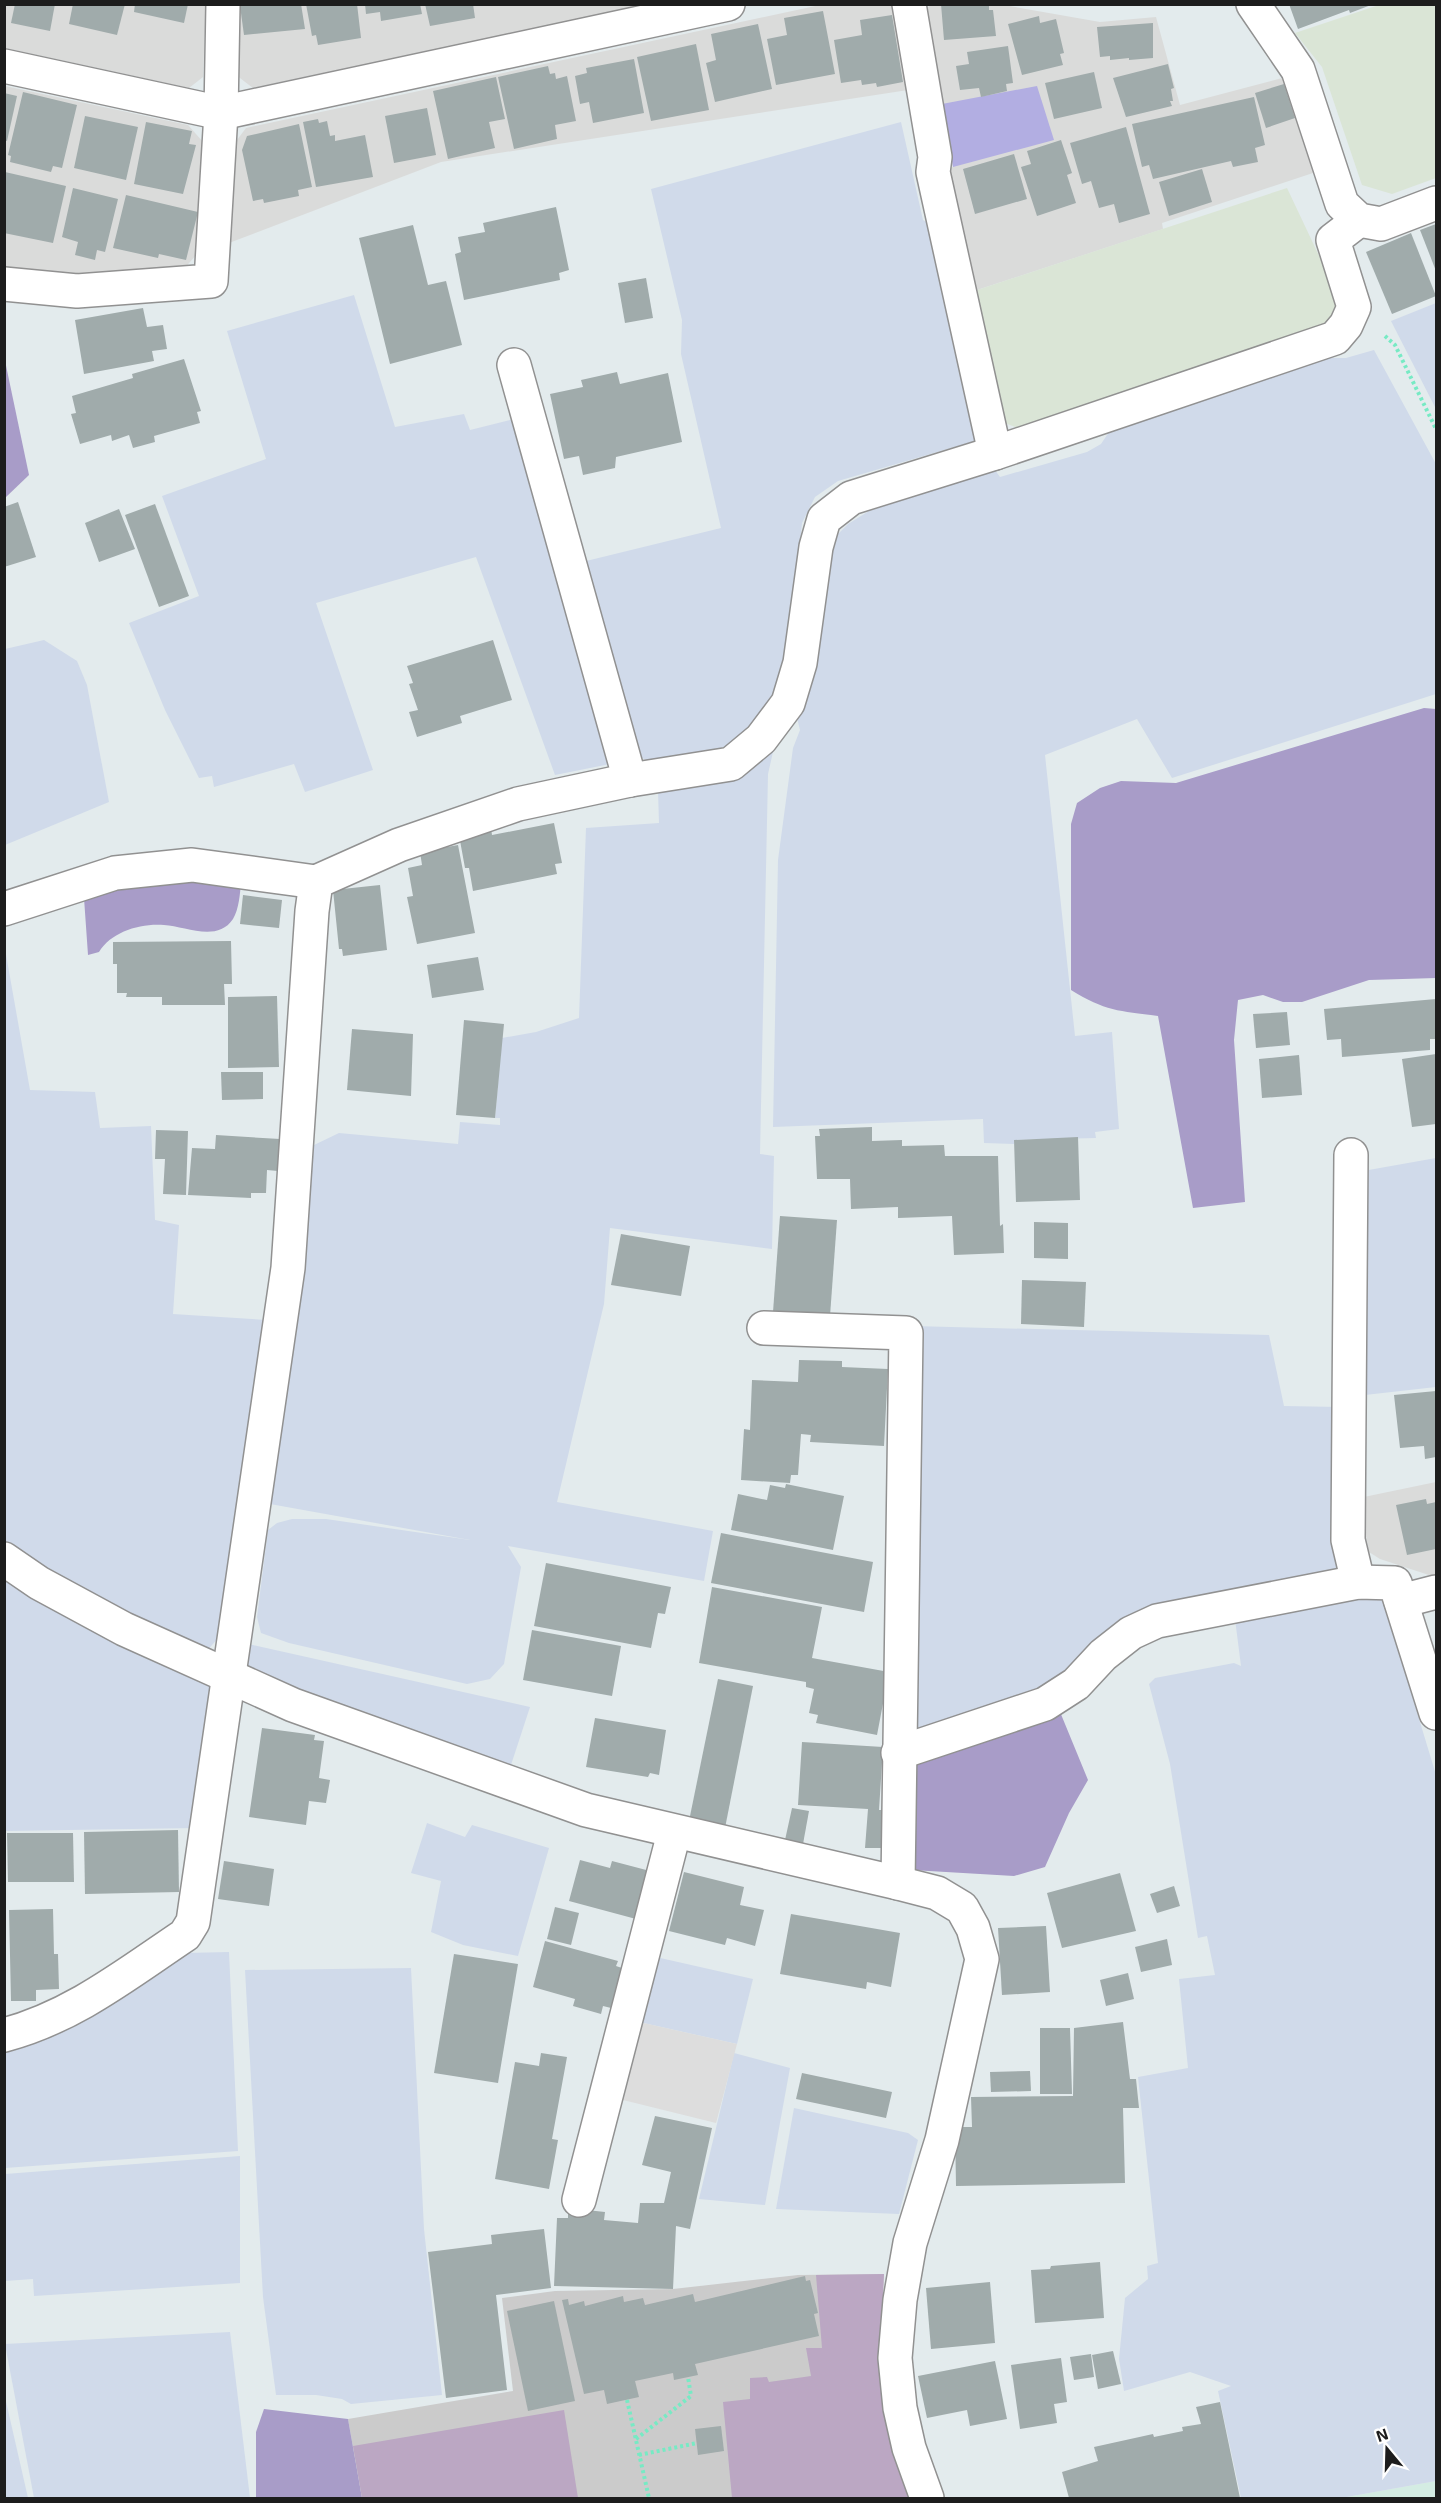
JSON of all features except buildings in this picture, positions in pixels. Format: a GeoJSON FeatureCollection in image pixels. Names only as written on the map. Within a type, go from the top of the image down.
{"type":"FeatureCollection","features":[{"type":"Feature","properties":{"kind":"street"},"geometry":{"type":"LineString","coordinates":[[4,284],[77,291],[211,281],[221,112],[223,4]]}},
{"type":"Feature","properties":{"kind":"street"},"geometry":{"type":"LineString","coordinates":[[4,66],[221,112],[728,4]]}},
{"type":"Feature","properties":{"kind":"street"},"geometry":{"type":"LineString","coordinates":[[909,4],[934,157],[933,172],[995,453]]}},
{"type":"Feature","properties":{"kind":"street"},"geometry":{"type":"LineString","coordinates":[[1253,4],[1298,69],[1342,204],[1359,220],[1381,224],[1437,203]]}},
{"type":"Feature","properties":{"kind":"street"},"geometry":{"type":"LineString","coordinates":[[4,909],[115,873],[192,865],[316,882],[399,845],[518,804],[630,780],[731,764],[761,739],[788,702],[800,663],[816,547],[824,519],[851,498],[995,453],[1335,338],[1346,325],[1354,307],[1333,240],[1359,220]]}},
{"type":"Feature","properties":{"kind":"street"},"geometry":{"type":"LineString","coordinates":[[514,365],[630,780]]}},
{"type":"Feature","properties":{"kind":"street"},"geometry":{"type":"LineString","coordinates":[[4,2035],[35,2027],[102,1992],[185,1935],[193,1923],[288,1268],[312,911],[316,882]]}},
{"type":"Feature","properties":{"kind":"street"},"geometry":{"type":"LineString","coordinates":[[1351,1155],[1348,1540],[1358,1582]]}},
{"type":"Feature","properties":{"kind":"street"},"geometry":{"type":"LineString","coordinates":[[764,1328],[906,1333],[898,1754],[898,1883]]}},
{"type":"Feature","properties":{"kind":"street"},"geometry":{"type":"LineString","coordinates":[[4,1558],[39,1583],[124,1629],[293,1705],[586,1810],[674,1833],[938,1893],[962,1908],[973,1928],[982,1959],[942,2140],[910,2243],[899,2312],[895,2358],[900,2408],[909,2448],[927,2499]]}},
{"type":"Feature","properties":{"kind":"street"},"geometry":{"type":"LineString","coordinates":[[898,1754],[1045,1704],[1076,1684],[1103,1654],[1131,1633],[1157,1621],[1358,1582],[1395,1583],[1437,1713]]}},
{"type":"Feature","properties":{"kind":"street"},"geometry":{"type":"LineString","coordinates":[[1401,1601],[1437,1592]]}},
{"type":"Feature","properties":{"kind":"street"},"geometry":{"type":"LineString","coordinates":[[579,2200],[674,1833]]}},
{"type":"Feature","properties":{"kind":"path"},"geometry":{"type":"LineString","coordinates":[[1354,307],[1395,345],[1437,429]]}},
{"type":"Feature","properties":{"kind":"path"},"geometry":{"type":"LineString","coordinates":[[636,2439],[691,2396],[688,2377]]}},
{"type":"Feature","properties":{"kind":"path"},"geometry":{"type":"LineString","coordinates":[[627,2400],[649,2499]]}},
{"type":"Feature","properties":{"kind":"path"},"geometry":{"type":"LineString","coordinates":[[639,2454],[697,2443]]}},
{"type":"Feature","properties":{"kind":"shaded area"},"geometry":{"type":"Polygon","coordinates":[[[932,4],[1004,5],[1100,22],[1156,17],[1180,105],[1286,77],[1319,171],[1162,223],[1163,229],[974,291],[944,169],[953,167],[927,8],[932,4]]]}},
{"type":"Feature","properties":{"kind":"shaded area"},"geometry":{"type":"Polygon","coordinates":[[[1382,4],[1436,5],[1436,178],[1392,194],[1362,185],[1322,67],[1295,33],[1382,4]]]}},
{"type":"Feature","properties":{"kind":"shaded area"},"geometry":{"type":"Polygon","coordinates":[[[5,5],[206,5],[203,77],[189,88],[5,48],[5,5]]]}},
{"type":"Feature","properties":{"kind":"shaded area"},"geometry":{"type":"Polygon","coordinates":[[[238,5],[643,5],[253,88],[236,75],[238,5]]]}},
{"type":"Feature","properties":{"kind":"shaded area"},"geometry":{"type":"Polygon","coordinates":[[[820,5],[894,5],[908,90],[441,162],[229,243],[234,144],[246,128],[820,5]]]}},
{"type":"Feature","properties":{"kind":"shaded area"},"geometry":{"type":"Polygon","coordinates":[[[5,86],[188,125],[203,142],[197,254],[182,271],[80,278],[5,269],[5,86]]]}},
{"type":"Feature","properties":{"kind":"shaded area"},"geometry":{"type":"Polygon","coordinates":[[[1037,86],[1054,140],[953,167],[942,104],[1037,86]]]}},
{"type":"Feature","properties":{"kind":"shaded area"},"geometry":{"type":"Polygon","coordinates":[[[901,122],[923,220],[931,225],[975,441],[838,481],[815,497],[802,523],[790,645],[776,691],[759,721],[727,746],[691,757],[649,762],[631,751],[578,563],[721,528],[681,354],[682,320],[651,189],[901,122]]]}},
{"type":"Feature","properties":{"kind":"shaded area"},"geometry":{"type":"Polygon","coordinates":[[[1287,188],[1339,298],[1338,309],[1325,328],[1023,430],[1002,422],[974,291],[1287,188]]]}},
{"type":"Feature","properties":{"kind":"shaded area"},"geometry":{"type":"Polygon","coordinates":[[[354,295],[395,427],[464,414],[470,430],[518,418],[610,764],[555,775],[476,557],[316,603],[373,770],[305,792],[294,764],[214,787],[212,776],[199,778],[165,710],[129,623],[199,596],[162,496],[266,459],[227,331],[354,295]]]}},
{"type":"Feature","properties":{"kind":"shaded area"},"geometry":{"type":"Polygon","coordinates":[[[1436,303],[1436,409],[1391,321],[1436,303]]]}},
{"type":"Feature","properties":{"kind":"shaded area"},"geometry":{"type":"Polygon","coordinates":[[[1374,350],[1436,464],[1436,694],[1172,778],[1137,719],[1045,755],[1075,1036],[1112,1032],[1119,1129],[1095,1132],[1096,1138],[1015,1140],[1014,1144],[984,1143],[983,1119],[773,1127],[778,860],[793,748],[800,730],[797,718],[826,558],[834,538],[848,524],[869,511],[995,470],[1000,477],[1087,452],[1101,444],[1111,429],[1327,358],[1346,358],[1374,350]]]}},
{"type":"Feature","properties":{"kind":"shaded area"},"geometry":{"type":"Polygon","coordinates":[[[4,356],[29,475],[5,498],[4,498],[4,356]]]}},
{"type":"Feature","properties":{"kind":"shaded area"},"geometry":{"type":"Polygon","coordinates":[[[44,640],[77,661],[87,685],[109,802],[5,845],[5,649],[44,640]]]}},
{"type":"Feature","properties":{"kind":"shaded area"},"geometry":{"type":"Polygon","coordinates":[[[1424,708],[1436,709],[1436,978],[1369,980],[1302,1002],[1283,1002],[1263,995],[1238,1000],[1234,1040],[1245,1202],[1193,1208],[1158,1016],[1113,1009],[1093,1002],[1071,990],[1071,824],[1077,803],[1100,788],[1121,781],[1176,783],[1424,708]]]}},
{"type":"Feature","properties":{"kind":"shaded area"},"geometry":{"type":"Polygon","coordinates":[[[771,747],[773,752],[768,774],[760,1154],[774,1156],[772,1249],[610,1228],[604,1304],[557,1502],[713,1531],[704,1581],[508,1546],[521,1567],[504,1664],[490,1679],[467,1684],[289,1643],[261,1633],[257,1617],[268,1530],[277,1523],[292,1519],[326,1519],[470,1540],[270,1504],[312,1146],[339,1133],[458,1144],[460,1122],[500,1125],[500,1118],[495,1118],[502,1038],[536,1032],[579,1018],[586,828],[659,823],[658,791],[771,747]]]}},
{"type":"Feature","properties":{"kind":"shaded area"},"geometry":{"type":"Polygon","coordinates":[[[184,877],[241,882],[237,911],[226,926],[210,932],[164,925],[136,927],[111,939],[99,952],[88,955],[84,898],[137,883],[184,877]]]}},
{"type":"Feature","properties":{"kind":"shaded area"},"geometry":{"type":"Polygon","coordinates":[[[4,943],[30,1090],[95,1092],[100,1128],[151,1126],[155,1220],[179,1225],[173,1314],[267,1320],[221,1635],[203,1655],[74,1588],[5,1542],[4,943]]]}},
{"type":"Feature","properties":{"kind":"shaded area"},"geometry":{"type":"Polygon","coordinates":[[[1436,1158],[1436,1387],[1365,1395],[1363,1171],[1436,1158]]]}},
{"type":"Feature","properties":{"kind":"shaded area"},"geometry":{"type":"Polygon","coordinates":[[[913,1326],[1269,1335],[1284,1406],[1340,1407],[1347,1574],[1124,1618],[1069,1670],[1043,1687],[923,1732],[911,1724],[913,1326]]]}},
{"type":"Feature","properties":{"kind":"shaded area"},"geometry":{"type":"Polygon","coordinates":[[[1436,1482],[1436,1575],[1432,1576],[1380,1559],[1369,1552],[1359,1498],[1436,1482]]]}},
{"type":"Feature","properties":{"kind":"shaded area"},"geometry":{"type":"Polygon","coordinates":[[[4,1569],[215,1687],[196,1828],[5,1831],[4,1569]]]}},
{"type":"Feature","properties":{"kind":"shaded area"},"geometry":{"type":"Polygon","coordinates":[[[1381,1593],[1436,1775],[1436,2481],[1341,2498],[1241,2498],[1218,2391],[1231,2386],[1190,2372],[1124,2391],[1119,2359],[1125,2298],[1148,2279],[1147,2266],[1158,2263],[1138,2077],[1188,2068],[1179,1979],[1215,1975],[1207,1936],[1198,1938],[1170,1764],[1149,1684],[1155,1678],[1234,1663],[1241,1666],[1235,1619],[1381,1593]]]}},
{"type":"Feature","properties":{"kind":"shaded area"},"geometry":{"type":"Polygon","coordinates":[[[248,1644],[530,1707],[510,1768],[254,1673],[243,1659],[248,1644]]]}},
{"type":"Feature","properties":{"kind":"shaded area"},"geometry":{"type":"Polygon","coordinates":[[[1058,1707],[1088,1780],[1069,1813],[1045,1867],[1014,1876],[912,1870],[909,1760],[1058,1707]]]}},
{"type":"Feature","properties":{"kind":"shaded area"},"geometry":{"type":"Polygon","coordinates":[[[427,1823],[465,1837],[472,1825],[549,1848],[518,1956],[463,1945],[431,1932],[441,1881],[411,1873],[427,1823]]]}},
{"type":"Feature","properties":{"kind":"shaded area"},"geometry":{"type":"Polygon","coordinates":[[[229,1952],[238,2151],[5,2168],[5,2053],[64,2028],[185,1953],[229,1952]]]}},
{"type":"Feature","properties":{"kind":"shaded area"},"geometry":{"type":"Polygon","coordinates":[[[656,1957],[753,1979],[737,2044],[639,2022],[656,1957]]]}},
{"type":"Feature","properties":{"kind":"shaded area"},"geometry":{"type":"Polygon","coordinates":[[[411,1968],[424,2229],[442,2395],[351,2404],[342,2399],[316,2395],[276,2395],[263,2297],[245,1970],[411,1968]]]}},
{"type":"Feature","properties":{"kind":"shaded area"},"geometry":{"type":"Polygon","coordinates":[[[639,2022],[737,2044],[716,2123],[619,2099],[639,2022]]]}},
{"type":"Feature","properties":{"kind":"shaded area"},"geometry":{"type":"Polygon","coordinates":[[[734,2053],[790,2068],[765,2205],[699,2199],[734,2053]]]}},
{"type":"Feature","properties":{"kind":"shaded area"},"geometry":{"type":"Polygon","coordinates":[[[794,2108],[908,2133],[918,2140],[899,2214],[776,2209],[794,2108]]]}},
{"type":"Feature","properties":{"kind":"shaded area"},"geometry":{"type":"Polygon","coordinates":[[[240,2156],[240,2283],[34,2296],[33,2279],[5,2281],[5,2174],[240,2156]]]}},
{"type":"Feature","properties":{"kind":"shaded area"},"geometry":{"type":"Polygon","coordinates":[[[884,2274],[880,2354],[884,2409],[893,2453],[910,2498],[362,2498],[348,2419],[513,2391],[502,2298],[555,2291],[673,2289],[798,2275],[884,2274]]]}},
{"type":"Feature","properties":{"kind":"shaded area"},"geometry":{"type":"Polygon","coordinates":[[[884,2274],[882,2392],[891,2443],[910,2498],[732,2498],[723,2402],[750,2399],[750,2378],[767,2377],[769,2382],[811,2376],[806,2348],[822,2348],[816,2275],[884,2274]]]}},
{"type":"Feature","properties":{"kind":"shaded area"},"geometry":{"type":"Polygon","coordinates":[[[230,2332],[250,2498],[34,2498],[5,2344],[230,2332]]]}},
{"type":"Feature","properties":{"kind":"shaded area"},"geometry":{"type":"Polygon","coordinates":[[[5,2397],[28,2498],[5,2498],[5,2397]]]}},
{"type":"Feature","properties":{"kind":"shaded area"},"geometry":{"type":"Polygon","coordinates":[[[264,2409],[348,2419],[362,2498],[256,2498],[256,2432],[264,2409]]]}},
{"type":"Feature","properties":{"kind":"shaded area"},"geometry":{"type":"Polygon","coordinates":[[[564,2410],[578,2498],[362,2498],[353,2446],[564,2410]]]}},
{"type":"Feature","properties":{"kind":"shaded area"},"geometry":{"type":"Polygon","coordinates":[[[1436,2481],[1436,2498],[1341,2498],[1436,2481]]]}}]}
